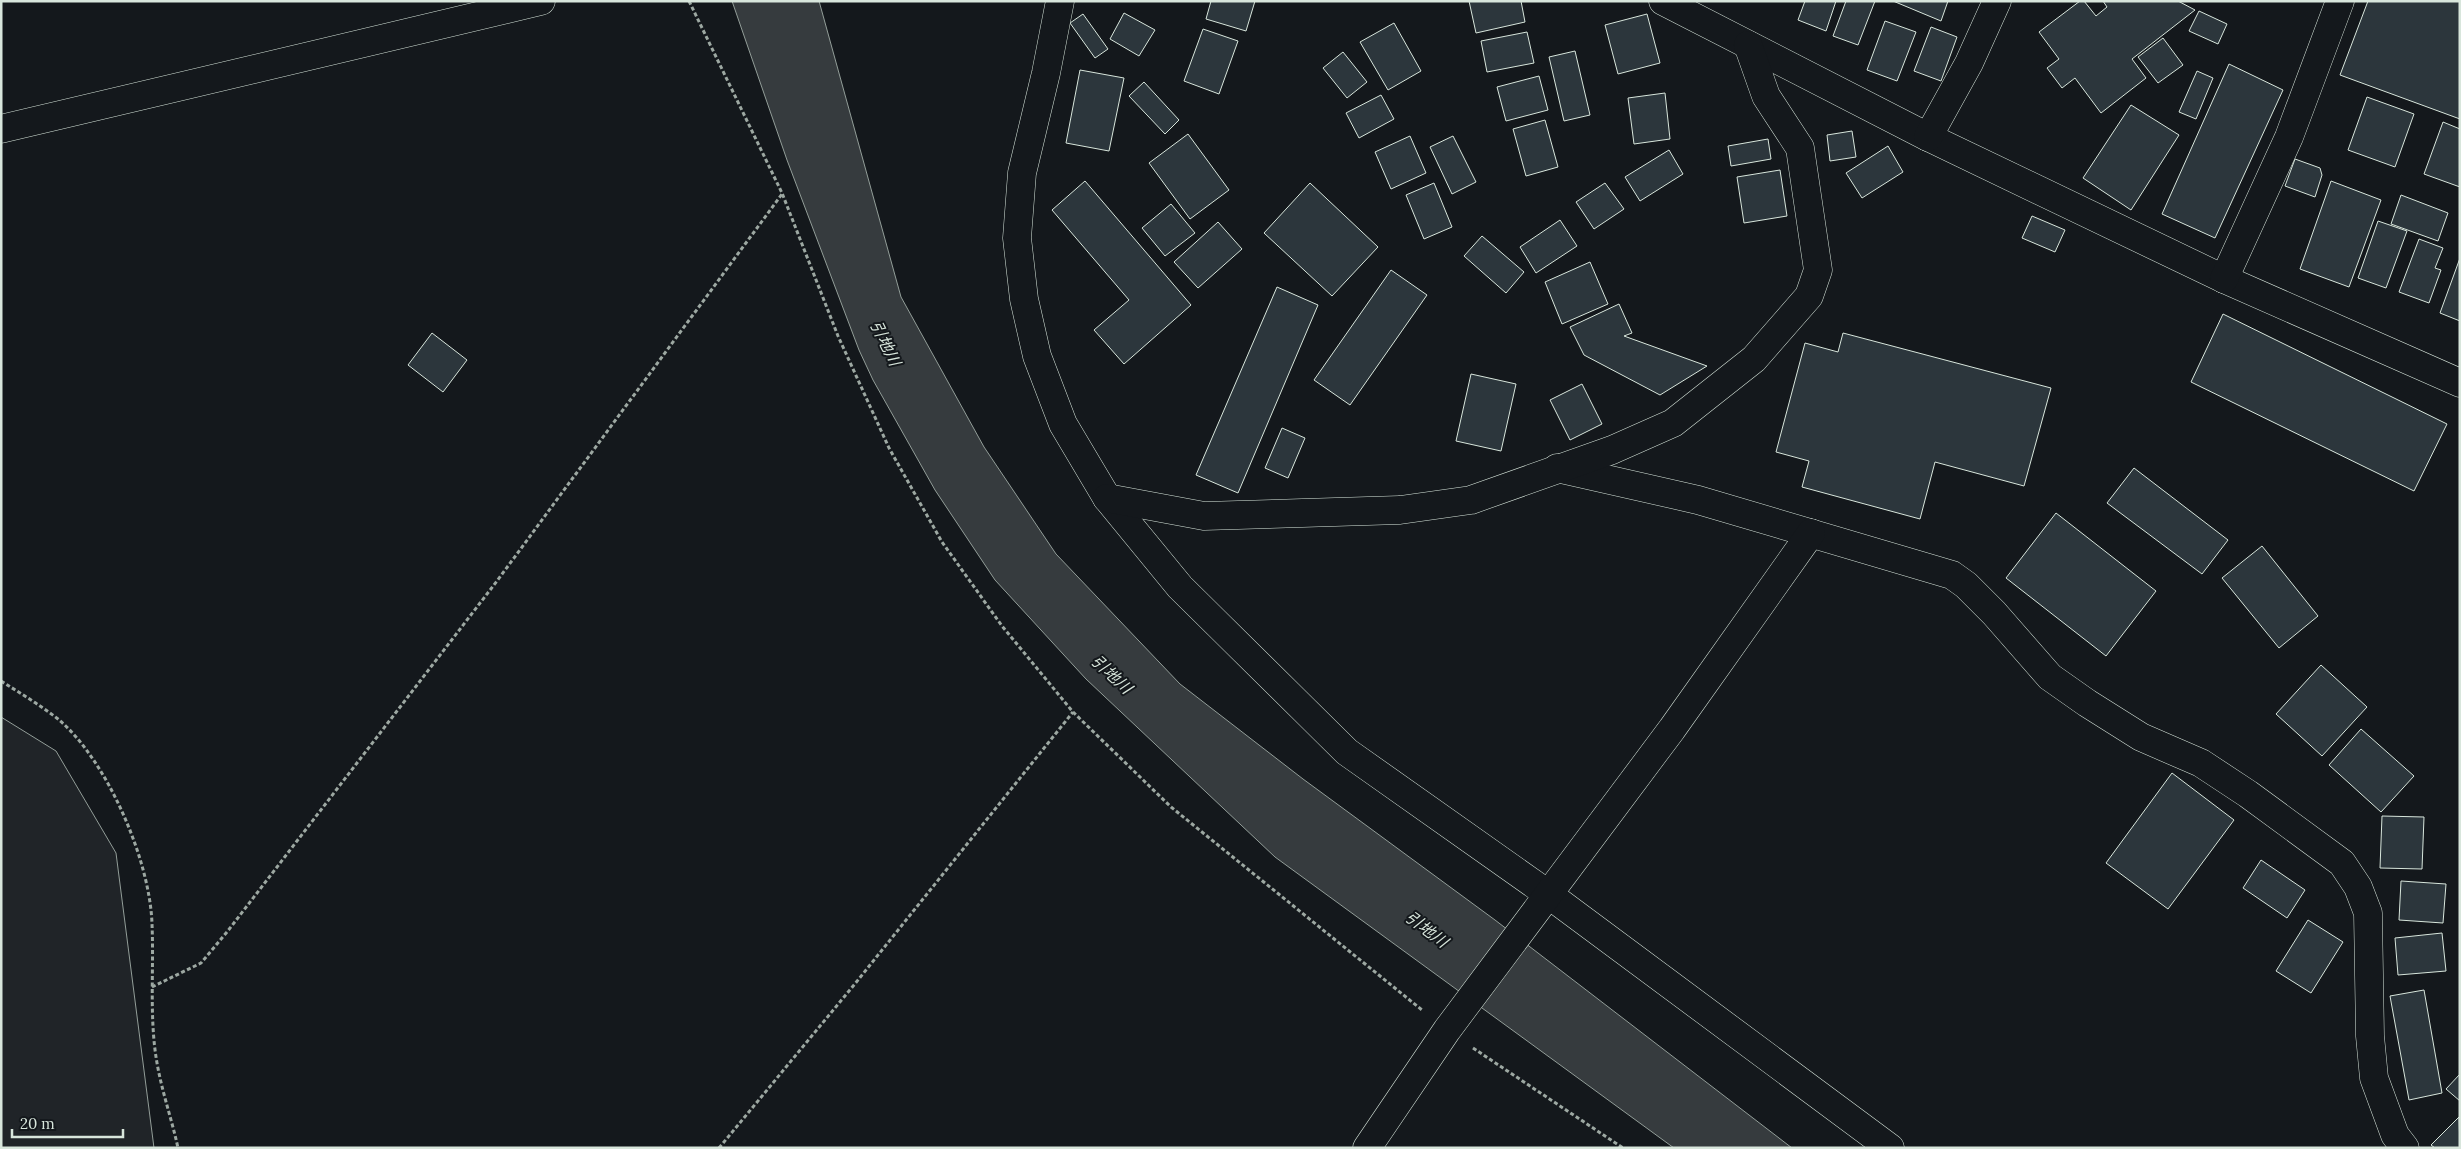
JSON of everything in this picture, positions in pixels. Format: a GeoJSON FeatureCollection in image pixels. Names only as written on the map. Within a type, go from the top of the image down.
{"type":"FeatureCollection","features":[{"type":"Feature","properties":{"kind":"street"},"geometry":{"type":"LineString","coordinates":[[1,129],[541,1]]}},
{"type":"Feature","properties":{"kind":"street"},"geometry":{"type":"LineString","coordinates":[[1060,1],[1046,73],[1022,173],[1018,238],[1024,299],[1038,356],[1064,424],[1107,498],[1180,587],[1347,752],[1548,894],[1890,1148]]}},
{"type":"Feature","properties":{"kind":"street"},"geometry":{"type":"LineString","coordinates":[[1663,1],[1928,137],[2224,279],[2460,383]]}},
{"type":"Feature","properties":{"kind":"street"},"geometry":{"type":"LineString","coordinates":[[1928,137],[1969,63],[1997,1]]}},
{"type":"Feature","properties":{"kind":"street"},"geometry":{"type":"LineString","coordinates":[[2224,279],[2289,137],[2340,1]]}},
{"type":"Feature","properties":{"kind":"street"},"geometry":{"type":"LineString","coordinates":[[1107,498],[1204,516],[1400,510],[1471,500],[1612,450],[1673,423],[1754,359],[1809,296],[1818,270],[1800,148],[1766,96],[1748,45]]}},
{"type":"Feature","properties":{"kind":"street"},"geometry":{"type":"LineString","coordinates":[[1558,468],[1698,500],[1952,575],[1966,585],[1994,613],[2050,677],[2087,704],[2141,737],[2200,763],[2248,794],[2342,863],[2358,887],[2368,913],[2370,1036],[2374,1078],[2395,1135],[2405,1148]]}},
{"type":"Feature","properties":{"kind":"street"},"geometry":{"type":"LineString","coordinates":[[1367,1148],[1447,1030],[1672,729],[1812,533]]}},
{"type":"Feature","properties":{"kind":"path"},"geometry":{"type":"LineString","coordinates":[[688,1],[782,193],[838,336],[889,448],[942,542],[1002,626],[1073,712],[1171,807],[1447,1030],[1623,1148]]}},
{"type":"Feature","properties":{"kind":"path"},"geometry":{"type":"LineString","coordinates":[[152,987],[201,963],[228,932],[497,581],[782,193]]}},
{"type":"Feature","properties":{"kind":"path"},"geometry":{"type":"LineString","coordinates":[[1,681],[58,719],[91,754],[110,786],[136,848],[148,891],[152,922],[152,987],[157,1063],[178,1148]]}},
{"type":"Feature","properties":{"kind":"path"},"geometry":{"type":"LineString","coordinates":[[719,1148],[854,985],[1073,712]]}},
{"type":"Feature","properties":{"kind":"shaded area"},"geometry":{"type":"Polygon","coordinates":[[[1,717],[56,751],[116,853],[154,1148],[1,1148],[1,717]]]}},
{"type":"Feature","properties":{"kind":"water","name":"引地川"},"geometry":{"type":"Polygon","coordinates":[[[732,1],[819,1],[901,297],[984,447],[1056,554],[1180,684],[1303,779],[1495,920],[1792,1148],[1674,1148],[1275,857],[1086,679],[995,580],[935,490],[873,380],[859,350],[787,160],[732,1]]]}},
{"type":"Feature","properties":{"kind":"building"},"geometry":{"type":"Polygon","coordinates":[[[1211,1],[1255,1],[1246,31],[1206,19],[1211,1]]]}},
{"type":"Feature","properties":{"kind":"building"},"geometry":{"type":"Polygon","coordinates":[[[1469,1],[1521,1],[1525,22],[1476,33],[1469,1]]]}},
{"type":"Feature","properties":{"kind":"building"},"geometry":{"type":"Polygon","coordinates":[[[1805,1],[1836,1],[1826,31],[1798,20],[1805,1]]]}},
{"type":"Feature","properties":{"kind":"building"},"geometry":{"type":"Polygon","coordinates":[[[1846,1],[1875,1],[1858,45],[1833,36],[1846,1]]]}},
{"type":"Feature","properties":{"kind":"building"},"geometry":{"type":"Polygon","coordinates":[[[1893,1],[1948,1],[1941,21],[1893,1]]]}},
{"type":"Feature","properties":{"kind":"building"},"geometry":{"type":"Polygon","coordinates":[[[2080,1],[2084,1],[2096,16],[2107,7],[2103,1],[2178,1],[2195,10],[2132,59],[2146,78],[2101,113],[2075,78],[2062,88],[2047,68],[2059,59],[2039,32],[2080,1]]]}},
{"type":"Feature","properties":{"kind":"building"},"geometry":{"type":"Polygon","coordinates":[[[2368,1],[2460,1],[2460,119],[2340,75],[2368,1]]]}},
{"type":"Feature","properties":{"kind":"building"},"geometry":{"type":"Polygon","coordinates":[[[2199,11],[2227,24],[2218,44],[2189,31],[2199,11]]]}},
{"type":"Feature","properties":{"kind":"building"},"geometry":{"type":"Polygon","coordinates":[[[1124,13],[1155,30],[1139,56],[1110,39],[1124,13]]]}},
{"type":"Feature","properties":{"kind":"building"},"geometry":{"type":"Polygon","coordinates":[[[1083,14],[1108,49],[1095,58],[1070,23],[1083,14]]]}},
{"type":"Feature","properties":{"kind":"building"},"geometry":{"type":"Polygon","coordinates":[[[1647,14],[1660,63],[1618,74],[1605,25],[1647,14]]]}},
{"type":"Feature","properties":{"kind":"building"},"geometry":{"type":"Polygon","coordinates":[[[1885,21],[1916,32],[1897,81],[1867,70],[1885,21]]]}},
{"type":"Feature","properties":{"kind":"building"},"geometry":{"type":"Polygon","coordinates":[[[1394,23],[1421,71],[1388,90],[1360,42],[1394,23]]]}},
{"type":"Feature","properties":{"kind":"building"},"geometry":{"type":"Polygon","coordinates":[[[1931,27],[1957,37],[1941,81],[1914,71],[1931,27]]]}},
{"type":"Feature","properties":{"kind":"building"},"geometry":{"type":"Polygon","coordinates":[[[1203,29],[1238,41],[1219,94],[1184,81],[1203,29]]]}},
{"type":"Feature","properties":{"kind":"building"},"geometry":{"type":"Polygon","coordinates":[[[1527,32],[1534,63],[1487,72],[1481,41],[1527,32]]]}},
{"type":"Feature","properties":{"kind":"building"},"geometry":{"type":"Polygon","coordinates":[[[2163,38],[2183,65],[2158,83],[2138,57],[2163,38]]]}},
{"type":"Feature","properties":{"kind":"building"},"geometry":{"type":"Polygon","coordinates":[[[1575,51],[1590,115],[1564,121],[1549,57],[1575,51]]]}},
{"type":"Feature","properties":{"kind":"building"},"geometry":{"type":"Polygon","coordinates":[[[1343,52],[1367,82],[1347,98],[1323,68],[1343,52]]]}},
{"type":"Feature","properties":{"kind":"building"},"geometry":{"type":"Polygon","coordinates":[[[2229,64],[2283,90],[2215,238],[2162,214],[2229,64]]]}},
{"type":"Feature","properties":{"kind":"building"},"geometry":{"type":"Polygon","coordinates":[[[1080,70],[1124,78],[1109,151],[1066,143],[1080,70]]]}},
{"type":"Feature","properties":{"kind":"building"},"geometry":{"type":"Polygon","coordinates":[[[2197,71],[2213,78],[2196,119],[2179,112],[2197,71]]]}},
{"type":"Feature","properties":{"kind":"building"},"geometry":{"type":"Polygon","coordinates":[[[1539,76],[1548,110],[1506,121],[1497,87],[1539,76]]]}},
{"type":"Feature","properties":{"kind":"building"},"geometry":{"type":"Polygon","coordinates":[[[1144,82],[1179,120],[1165,134],[1129,96],[1144,82]]]}},
{"type":"Feature","properties":{"kind":"building"},"geometry":{"type":"Polygon","coordinates":[[[1665,93],[1670,139],[1634,144],[1628,98],[1665,93]]]}},
{"type":"Feature","properties":{"kind":"building"},"geometry":{"type":"Polygon","coordinates":[[[1381,95],[1394,119],[1359,138],[1346,113],[1381,95]]]}},
{"type":"Feature","properties":{"kind":"building"},"geometry":{"type":"Polygon","coordinates":[[[2367,97],[2414,114],[2395,167],[2348,150],[2367,97]]]}},
{"type":"Feature","properties":{"kind":"building"},"geometry":{"type":"Polygon","coordinates":[[[2131,105],[2179,135],[2131,210],[2083,178],[2131,105]]]}},
{"type":"Feature","properties":{"kind":"building"},"geometry":{"type":"Polygon","coordinates":[[[1545,120],[1558,167],[1526,176],[1513,129],[1545,120]]]}},
{"type":"Feature","properties":{"kind":"building"},"geometry":{"type":"Polygon","coordinates":[[[2443,122],[2460,129],[2460,187],[2424,174],[2443,122]]]}},
{"type":"Feature","properties":{"kind":"building"},"geometry":{"type":"Polygon","coordinates":[[[1852,131],[1856,157],[1830,161],[1827,135],[1852,131]]]}},
{"type":"Feature","properties":{"kind":"building"},"geometry":{"type":"Polygon","coordinates":[[[1188,134],[1229,190],[1190,219],[1149,163],[1188,134]]]}},
{"type":"Feature","properties":{"kind":"building"},"geometry":{"type":"Polygon","coordinates":[[[1410,136],[1426,173],[1391,189],[1375,152],[1410,136]]]}},
{"type":"Feature","properties":{"kind":"building"},"geometry":{"type":"Polygon","coordinates":[[[1453,136],[1476,182],[1452,194],[1430,147],[1453,136]]]}},
{"type":"Feature","properties":{"kind":"building"},"geometry":{"type":"Polygon","coordinates":[[[1768,139],[1771,159],[1731,166],[1728,146],[1768,139]]]}},
{"type":"Feature","properties":{"kind":"building"},"geometry":{"type":"Polygon","coordinates":[[[1888,146],[1903,172],[1862,198],[1846,173],[1888,146]]]}},
{"type":"Feature","properties":{"kind":"building"},"geometry":{"type":"Polygon","coordinates":[[[1669,150],[1683,174],[1640,201],[1625,177],[1669,150]]]}},
{"type":"Feature","properties":{"kind":"building"},"geometry":{"type":"Polygon","coordinates":[[[2295,159],[2320,168],[2322,175],[2315,197],[2285,186],[2295,159]]]}},
{"type":"Feature","properties":{"kind":"building"},"geometry":{"type":"Polygon","coordinates":[[[1780,170],[1787,216],[1744,223],[1737,177],[1780,170]]]}},
{"type":"Feature","properties":{"kind":"building"},"geometry":{"type":"Polygon","coordinates":[[[1085,181],[1191,305],[1124,364],[1094,330],[1129,300],[1052,210],[1085,181]]]}},
{"type":"Feature","properties":{"kind":"building"},"geometry":{"type":"Polygon","coordinates":[[[2331,181],[2381,200],[2349,287],[2300,269],[2331,181]]]}},
{"type":"Feature","properties":{"kind":"building"},"geometry":{"type":"Polygon","coordinates":[[[1310,183],[1378,247],[1332,296],[1264,233],[1310,183]]]}},
{"type":"Feature","properties":{"kind":"building"},"geometry":{"type":"Polygon","coordinates":[[[1434,183],[1452,227],[1424,239],[1406,195],[1434,183]]]}},
{"type":"Feature","properties":{"kind":"building"},"geometry":{"type":"Polygon","coordinates":[[[1605,183],[1624,209],[1594,229],[1576,202],[1605,183]]]}},
{"type":"Feature","properties":{"kind":"building"},"geometry":{"type":"Polygon","coordinates":[[[2401,195],[2448,213],[2438,241],[2391,224],[2401,195]]]}},
{"type":"Feature","properties":{"kind":"building"},"geometry":{"type":"Polygon","coordinates":[[[1171,204],[1195,233],[1165,256],[1142,228],[1171,204]]]}},
{"type":"Feature","properties":{"kind":"building"},"geometry":{"type":"Polygon","coordinates":[[[2032,216],[2065,230],[2055,252],[2022,238],[2032,216]]]}},
{"type":"Feature","properties":{"kind":"building"},"geometry":{"type":"Polygon","coordinates":[[[1560,220],[1577,246],[1536,273],[1520,247],[1560,220]]]}},
{"type":"Feature","properties":{"kind":"building"},"geometry":{"type":"Polygon","coordinates":[[[2378,221],[2407,231],[2386,288],[2358,278],[2378,221]]]}},
{"type":"Feature","properties":{"kind":"building"},"geometry":{"type":"Polygon","coordinates":[[[1218,222],[1242,249],[1198,288],[1174,262],[1218,222]]]}},
{"type":"Feature","properties":{"kind":"building"},"geometry":{"type":"Polygon","coordinates":[[[1482,236],[1524,272],[1506,293],[1464,256],[1482,236]]]}},
{"type":"Feature","properties":{"kind":"building"},"geometry":{"type":"Polygon","coordinates":[[[2419,239],[2443,248],[2435,268],[2441,270],[2429,303],[2399,292],[2419,239]]]}},
{"type":"Feature","properties":{"kind":"building"},"geometry":{"type":"Polygon","coordinates":[[[2460,258],[2460,321],[2440,313],[2460,258]]]}},
{"type":"Feature","properties":{"kind":"building"},"geometry":{"type":"Polygon","coordinates":[[[1590,262],[1608,304],[1562,324],[1545,282],[1590,262]]]}},
{"type":"Feature","properties":{"kind":"building"},"geometry":{"type":"Polygon","coordinates":[[[1391,270],[1427,295],[1350,405],[1314,380],[1391,270]]]}},
{"type":"Feature","properties":{"kind":"building"},"geometry":{"type":"Polygon","coordinates":[[[1277,287],[1318,305],[1238,493],[1196,475],[1277,287]]]}},
{"type":"Feature","properties":{"kind":"building"},"geometry":{"type":"Polygon","coordinates":[[[1619,304],[1632,333],[1624,336],[1707,366],[1660,395],[1584,355],[1570,327],[1619,304]]]}},
{"type":"Feature","properties":{"kind":"building"},"geometry":{"type":"Polygon","coordinates":[[[2223,314],[2447,424],[2414,491],[2191,382],[2223,314]]]}},
{"type":"Feature","properties":{"kind":"building"},"geometry":{"type":"Polygon","coordinates":[[[432,333],[467,360],[443,392],[408,365],[432,333]]]}},
{"type":"Feature","properties":{"kind":"building"},"geometry":{"type":"Polygon","coordinates":[[[1843,333],[2051,388],[2024,486],[1935,462],[1920,519],[1802,487],[1809,461],[1776,452],[1805,343],[1838,352],[1843,333]]]}},
{"type":"Feature","properties":{"kind":"building"},"geometry":{"type":"Polygon","coordinates":[[[1471,374],[1516,384],[1501,451],[1456,441],[1471,374]]]}},
{"type":"Feature","properties":{"kind":"building"},"geometry":{"type":"Polygon","coordinates":[[[1582,384],[1602,424],[1570,440],[1550,400],[1582,384]]]}},
{"type":"Feature","properties":{"kind":"building"},"geometry":{"type":"Polygon","coordinates":[[[1282,428],[1305,438],[1288,478],[1265,468],[1282,428]]]}},
{"type":"Feature","properties":{"kind":"building"},"geometry":{"type":"Polygon","coordinates":[[[2134,468],[2228,540],[2202,574],[2107,503],[2134,468]]]}},
{"type":"Feature","properties":{"kind":"building"},"geometry":{"type":"Polygon","coordinates":[[[2056,513],[2156,591],[2106,656],[2006,578],[2056,513]]]}},
{"type":"Feature","properties":{"kind":"building"},"geometry":{"type":"Polygon","coordinates":[[[2262,546],[2318,616],[2279,648],[2222,578],[2262,546]]]}},
{"type":"Feature","properties":{"kind":"building"},"geometry":{"type":"Polygon","coordinates":[[[2321,665],[2367,707],[2322,756],[2276,714],[2321,665]]]}},
{"type":"Feature","properties":{"kind":"building"},"geometry":{"type":"Polygon","coordinates":[[[2361,729],[2414,776],[2381,812],[2329,765],[2361,729]]]}},
{"type":"Feature","properties":{"kind":"building"},"geometry":{"type":"Polygon","coordinates":[[[2172,773],[2234,820],[2168,909],[2106,863],[2172,773]]]}},
{"type":"Feature","properties":{"kind":"building"},"geometry":{"type":"Polygon","coordinates":[[[2382,816],[2424,817],[2422,869],[2380,868],[2382,816]]]}},
{"type":"Feature","properties":{"kind":"building"},"geometry":{"type":"Polygon","coordinates":[[[2261,860],[2305,890],[2287,918],[2243,888],[2261,860]]]}},
{"type":"Feature","properties":{"kind":"building"},"geometry":{"type":"Polygon","coordinates":[[[2401,881],[2446,884],[2443,923],[2399,920],[2401,881]]]}},
{"type":"Feature","properties":{"kind":"building"},"geometry":{"type":"Polygon","coordinates":[[[2308,920],[2343,942],[2311,993],[2276,971],[2308,920]]]}},
{"type":"Feature","properties":{"kind":"building"},"geometry":{"type":"Polygon","coordinates":[[[2442,933],[2446,971],[2398,975],[2395,938],[2442,933]]]}},
{"type":"Feature","properties":{"kind":"building"},"geometry":{"type":"Polygon","coordinates":[[[2424,990],[2442,1093],[2409,1100],[2390,996],[2424,990]]]}},
{"type":"Feature","properties":{"kind":"building"},"geometry":{"type":"Polygon","coordinates":[[[2460,1074],[2460,1101],[2446,1089],[2460,1074]]]}},
{"type":"Feature","properties":{"kind":"building"},"geometry":{"type":"Polygon","coordinates":[[[2459,1117],[2460,1148],[2435,1148],[2431,1145],[2459,1117]]]}}]}
